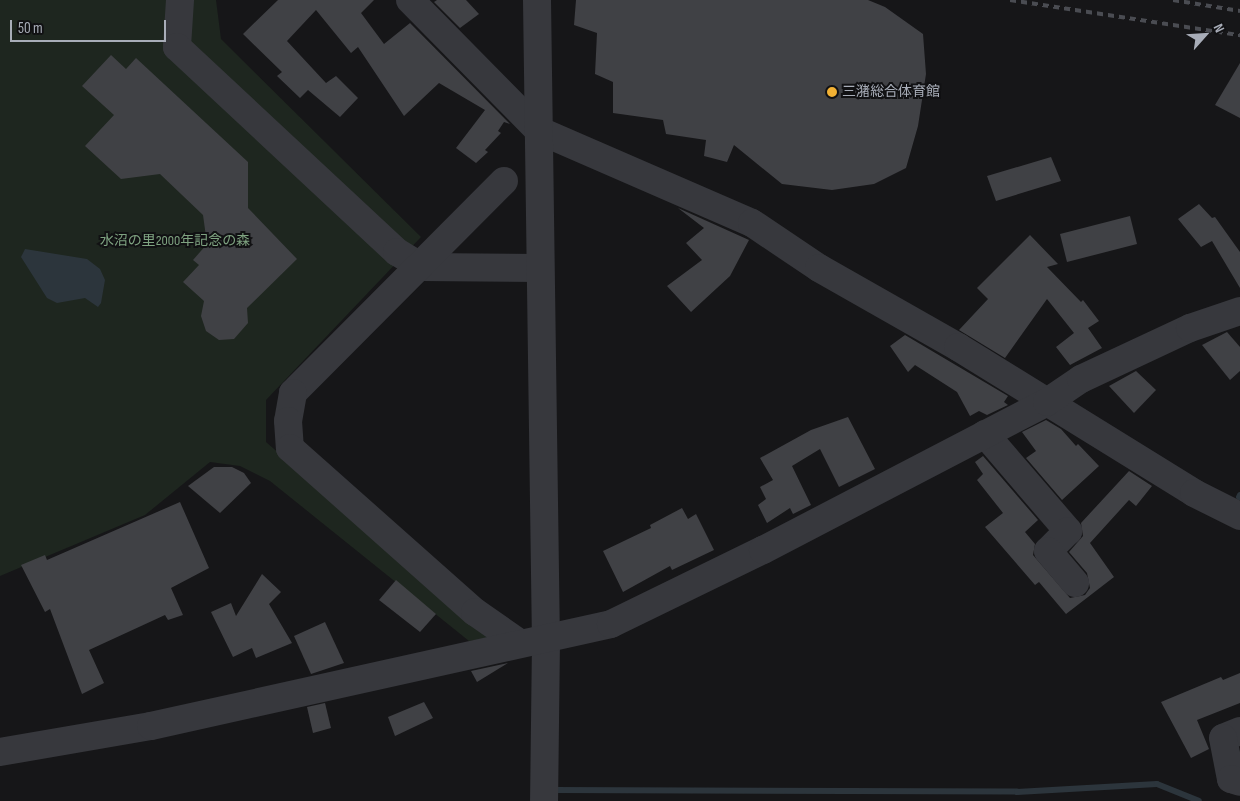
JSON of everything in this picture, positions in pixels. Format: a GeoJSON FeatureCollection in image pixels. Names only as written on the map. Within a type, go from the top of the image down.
{"type":"FeatureCollection","features":[{"type":"Feature","properties":{"kind":"street"},"geometry":{"type":"LineString","coordinates":[[180,0],[177,47],[397,252],[422,266],[540,268]]}},
{"type":"Feature","properties":{"kind":"street"},"geometry":{"type":"LineString","coordinates":[[410,0],[538,130],[752,223],[819,268],[1047,402],[1194,493],[1240,516]]}},
{"type":"Feature","properties":{"kind":"street"},"geometry":{"type":"LineString","coordinates":[[537,0],[546,641],[544,801]]}},
{"type":"Feature","properties":{"kind":"street"},"geometry":{"type":"LineString","coordinates":[[504,181],[422,266],[293,393],[288,421],[290,448],[475,612],[518,642]]}},
{"type":"Feature","properties":{"kind":"street"},"geometry":{"type":"LineString","coordinates":[[0,752],[152,726],[518,642],[546,641],[611,624],[1047,402],[1089,375],[1190,328],[1240,311]]}},
{"type":"Feature","properties":{"kind":"street"},"geometry":{"type":"LineString","coordinates":[[985,434],[1068,531],[1048,551],[1075,583]]}},
{"type":"Feature","properties":{"kind":"street"},"geometry":{"type":"LineString","coordinates":[[1240,731],[1223,738],[1231,779],[1240,782]]}},
{"type":"Feature","properties":{"kind":"green space","name":"水沼の里2000年記念の森"},"geometry":{"type":"Polygon","coordinates":[[[0,0],[216,0],[221,39],[421,237],[266,400],[266,442],[492,638],[469,641],[270,481],[240,466],[210,462],[145,515],[0,576],[0,0]]]}},
{"type":"Feature","properties":{"kind":"shaded area"},"geometry":{"type":"Polygon","coordinates":[[[25,249],[87,259],[100,269],[105,280],[101,303],[98,307],[85,298],[57,303],[47,298],[21,257],[25,249]]]}},
{"type":"Feature","properties":{"kind":"building"},"geometry":{"type":"Polygon","coordinates":[[[278,0],[374,0],[361,13],[384,44],[410,23],[510,124],[504,122],[498,131],[501,133],[485,150],[488,152],[476,163],[456,148],[485,110],[439,83],[404,116],[358,47],[351,53],[316,10],[287,41],[326,83],[336,76],[358,98],[340,117],[308,90],[300,98],[277,76],[282,72],[243,34],[278,0]]]}},
{"type":"Feature","properties":{"kind":"building"},"geometry":{"type":"Polygon","coordinates":[[[437,0],[466,0],[479,14],[460,28],[434,2],[437,0]]]}},
{"type":"Feature","properties":{"kind":"building"},"geometry":{"type":"Polygon","coordinates":[[[576,0],[868,0],[885,7],[923,34],[926,74],[918,126],[906,168],[874,184],[832,190],[782,184],[734,145],[727,162],[704,156],[706,140],[666,134],[663,120],[613,113],[613,82],[595,74],[597,33],[574,25],[576,0]]]}},
{"type":"Feature","properties":{"kind":"building"},"geometry":{"type":"Polygon","coordinates":[[[111,55],[126,69],[136,58],[248,162],[248,208],[297,259],[247,308],[248,323],[234,339],[219,340],[206,331],[201,316],[204,301],[183,282],[199,265],[193,260],[207,244],[203,215],[160,174],[121,179],[85,146],[114,115],[82,86],[111,55]]]}},
{"type":"Feature","properties":{"kind":"building"},"geometry":{"type":"Polygon","coordinates":[[[1240,63],[1240,118],[1215,105],[1240,63]]]}},
{"type":"Feature","properties":{"kind":"building"},"geometry":{"type":"Polygon","coordinates":[[[1051,157],[1061,181],[996,201],[987,176],[1051,157]]]}},
{"type":"Feature","properties":{"kind":"building"},"geometry":{"type":"Polygon","coordinates":[[[1199,204],[1212,218],[1215,217],[1240,252],[1240,288],[1212,241],[1201,247],[1178,219],[1199,204]]]}},
{"type":"Feature","properties":{"kind":"building"},"geometry":{"type":"Polygon","coordinates":[[[678,208],[749,240],[730,276],[691,312],[667,286],[702,260],[686,243],[704,228],[678,208]]]}},
{"type":"Feature","properties":{"kind":"building"},"geometry":{"type":"Polygon","coordinates":[[[1130,216],[1137,244],[1067,262],[1060,234],[1130,216]]]}},
{"type":"Feature","properties":{"kind":"building"},"geometry":{"type":"Polygon","coordinates":[[[1030,235],[1058,264],[1047,267],[1081,302],[1083,300],[1099,321],[1088,328],[1102,348],[1070,365],[1056,347],[1074,333],[1047,299],[1005,358],[959,330],[988,299],[977,288],[1030,235]]]}},
{"type":"Feature","properties":{"kind":"building"},"geometry":{"type":"Polygon","coordinates":[[[1227,332],[1240,347],[1240,371],[1230,380],[1202,345],[1227,332]]]}},
{"type":"Feature","properties":{"kind":"building"},"geometry":{"type":"Polygon","coordinates":[[[905,335],[1008,396],[1004,402],[1008,405],[987,415],[979,411],[970,416],[957,392],[915,365],[908,372],[890,346],[905,335]]]}},
{"type":"Feature","properties":{"kind":"building"},"geometry":{"type":"Polygon","coordinates":[[[1136,371],[1156,390],[1134,413],[1109,386],[1136,371]]]}},
{"type":"Feature","properties":{"kind":"building"},"geometry":{"type":"Polygon","coordinates":[[[848,417],[875,469],[839,487],[820,449],[792,466],[811,505],[793,514],[790,508],[767,523],[758,505],[766,499],[760,487],[773,480],[760,458],[811,430],[848,417]]]}},
{"type":"Feature","properties":{"kind":"building"},"geometry":{"type":"Polygon","coordinates":[[[1046,420],[1061,429],[1076,446],[1078,444],[1099,466],[1062,500],[1026,458],[1036,451],[1022,432],[1046,420]]]}},
{"type":"Feature","properties":{"kind":"building"},"geometry":{"type":"Polygon","coordinates":[[[983,456],[1038,520],[1025,532],[1035,544],[1033,555],[1070,598],[1085,595],[1090,588],[1087,573],[1069,552],[1083,536],[1081,523],[1129,471],[1152,486],[1136,506],[1129,500],[1090,543],[1114,577],[1066,614],[1039,582],[1035,585],[985,527],[1003,513],[977,480],[983,474],[975,462],[983,456]]]}},
{"type":"Feature","properties":{"kind":"building"},"geometry":{"type":"Polygon","coordinates":[[[214,467],[232,467],[244,473],[251,483],[220,513],[188,486],[214,467]]]}},
{"type":"Feature","properties":{"kind":"building"},"geometry":{"type":"Polygon","coordinates":[[[180,502],[209,568],[171,588],[183,615],[168,620],[165,615],[89,650],[104,683],[82,694],[50,609],[45,612],[21,565],[45,555],[47,560],[180,502]]]}},
{"type":"Feature","properties":{"kind":"building"},"geometry":{"type":"Polygon","coordinates":[[[682,508],[688,519],[696,514],[714,550],[672,570],[670,566],[623,592],[603,551],[651,528],[650,525],[682,508]]]}},
{"type":"Feature","properties":{"kind":"building"},"geometry":{"type":"Polygon","coordinates":[[[262,574],[281,592],[269,604],[292,643],[256,658],[252,648],[233,657],[211,612],[231,603],[236,616],[262,574]]]}},
{"type":"Feature","properties":{"kind":"building"},"geometry":{"type":"Polygon","coordinates":[[[396,580],[436,614],[420,632],[379,600],[396,580]]]}},
{"type":"Feature","properties":{"kind":"building"},"geometry":{"type":"Polygon","coordinates":[[[325,622],[344,663],[311,674],[294,636],[325,622]]]}},
{"type":"Feature","properties":{"kind":"building"},"geometry":{"type":"Polygon","coordinates":[[[508,663],[477,682],[471,671],[508,663]]]}},
{"type":"Feature","properties":{"kind":"building"},"geometry":{"type":"Polygon","coordinates":[[[1240,673],[1240,703],[1197,720],[1209,749],[1191,758],[1161,702],[1221,677],[1223,680],[1240,673]]]}},
{"type":"Feature","properties":{"kind":"building"},"geometry":{"type":"Polygon","coordinates":[[[424,702],[433,718],[395,736],[388,717],[424,702]]]}},
{"type":"Feature","properties":{"kind":"building"},"geometry":{"type":"Polygon","coordinates":[[[325,703],[331,728],[313,733],[307,707],[325,703]]]}},
{"type":"Feature","properties":{"kind":"waterway"},"geometry":{"type":"LineString","coordinates":[[553,790],[1017,792],[1157,784],[1199,801]]}},
{"type":"Feature","properties":{"kind":"railway"},"geometry":{"type":"LineString","coordinates":[[1010,0],[1240,35]]}},
{"type":"Feature","properties":{"kind":"railway"},"geometry":{"type":"LineString","coordinates":[[1173,0],[1240,11]]}},
{"type":"Feature","properties":{"kind":"place","name":"三潴総合体育館"},"geometry":{"type":"Point","coordinates":[832,92]}}]}
